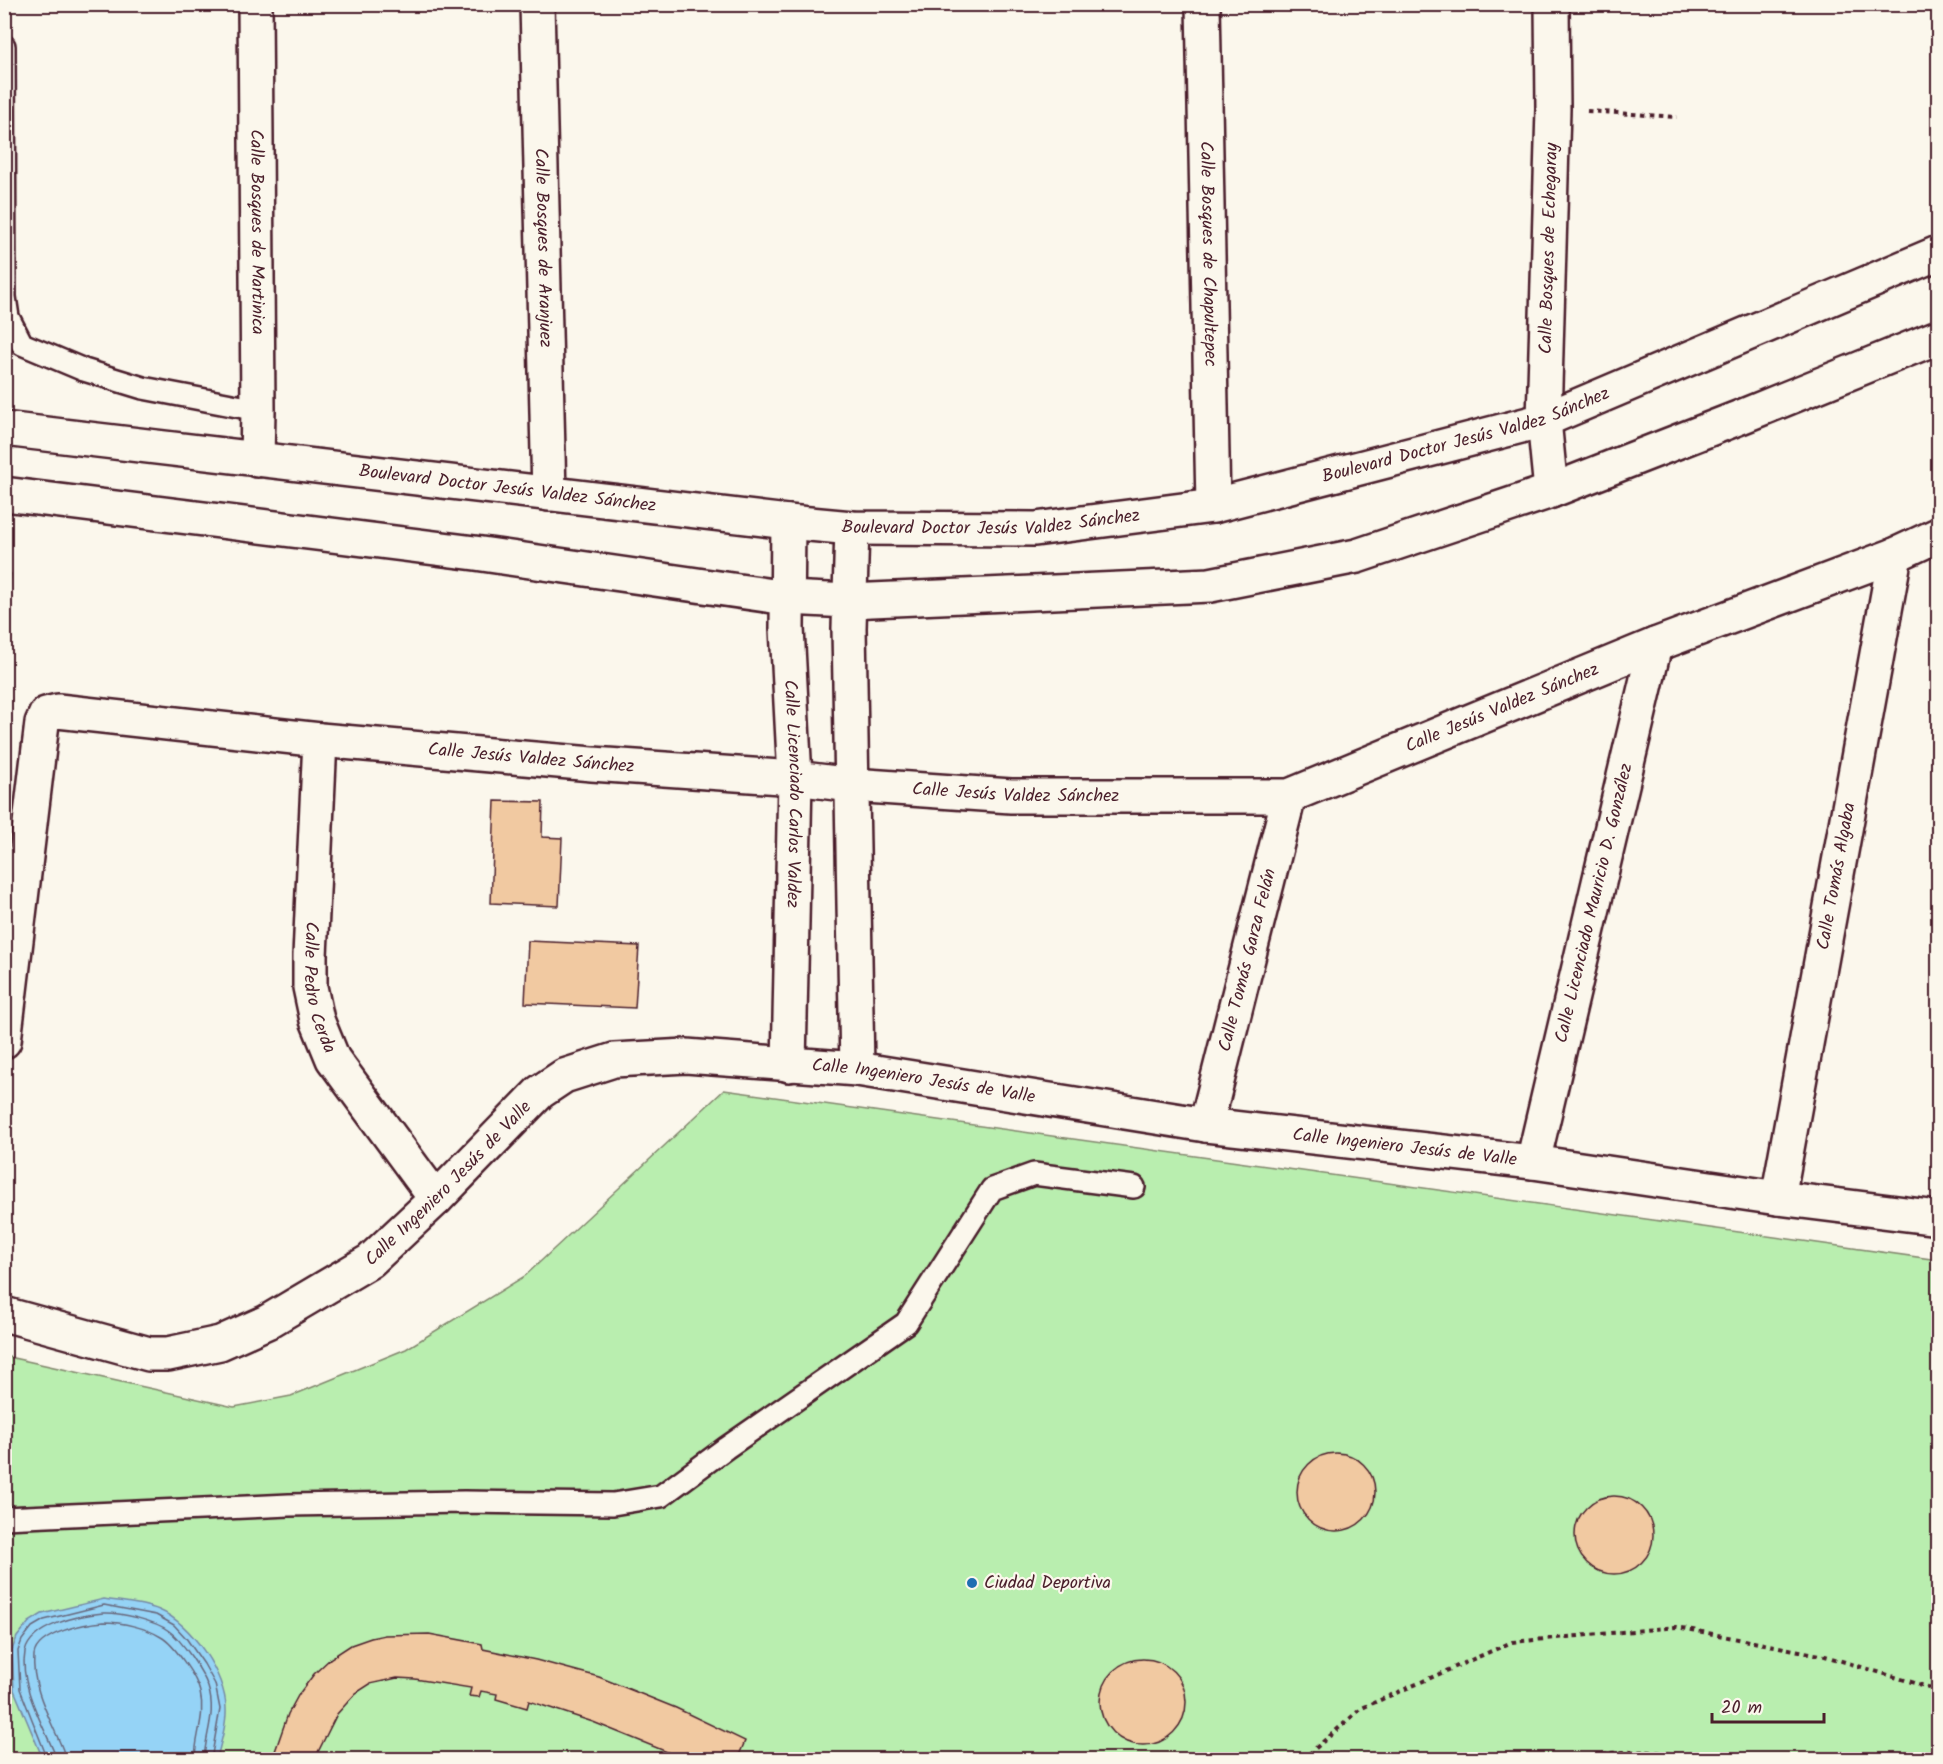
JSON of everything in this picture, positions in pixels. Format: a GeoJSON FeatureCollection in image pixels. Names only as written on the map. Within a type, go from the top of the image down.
{"type":"FeatureCollection","features":[{"type":"Feature","properties":{"kind":"street","name":"Calle Bosques de Martinica"},"geometry":{"type":"LineString","coordinates":[[255,4],[257,460]]}},
{"type":"Feature","properties":{"kind":"street","name":"Calle Bosques de Aranjuez"},"geometry":{"type":"LineString","coordinates":[[537,4],[549,494]]}},
{"type":"Feature","properties":{"kind":"street","name":"Calle Bosques de Chapultepec"},"geometry":{"type":"LineString","coordinates":[[1203,4],[1214,506]]}},
{"type":"Feature","properties":{"kind":"street","name":"Calle Bosques de Echegaray"},"geometry":{"type":"LineString","coordinates":[[1551,490],[1544,420],[1553,109],[1552,4]]}},
{"type":"Feature","properties":{"kind":"street","name":"Boulevard Doctor Jesús Valdez Sánchez"},"geometry":{"type":"LineString","coordinates":[[4,429],[788,522],[852,528],[1035,529],[1214,506],[1544,420],[1938,253]]}},
{"type":"Feature","properties":{"kind":"street"},"geometry":{"type":"LineString","coordinates":[[4,494],[475,553],[787,598],[849,602],[1210,585],[1357,556],[1551,490],[1938,337]]}},
{"type":"Feature","properties":{"kind":"street","name":"Calle Licenciado Carlos Valdez"},"geometry":{"type":"LineString","coordinates":[[788,522],[787,628],[795,778],[789,1065]]}},
{"type":"Feature","properties":{"kind":"street"},"geometry":{"type":"LineString","coordinates":[[852,528],[849,602],[857,1069]]}},
{"type":"Feature","properties":{"kind":"street","name":"Calle Jesús Valdez Sánchez"},"geometry":{"type":"LineString","coordinates":[[4,1041],[42,723],[46,714],[58,711],[321,741],[1011,796],[1289,796],[1655,645],[1895,555],[1938,536]]}},
{"type":"Feature","properties":{"kind":"street","name":"Calle Tomás Algaba"},"geometry":{"type":"LineString","coordinates":[[1778,1198],[1895,555]]}},
{"type":"Feature","properties":{"kind":"street","name":"Calle Licenciado Mauricio D. González"},"geometry":{"type":"LineString","coordinates":[[1533,1162],[1655,645]]}},
{"type":"Feature","properties":{"kind":"street","name":"Calle Pedro Cerda"},"geometry":{"type":"LineString","coordinates":[[321,741],[310,956],[310,987],[317,1020],[333,1059],[436,1199]]}},
{"type":"Feature","properties":{"kind":"street","name":"Calle Tomás Garza Felán"},"geometry":{"type":"LineString","coordinates":[[1206,1125],[1289,796]]}},
{"type":"Feature","properties":{"kind":"street","name":"Calle Ingeniero Jesús de Valle"},"geometry":{"type":"LineString","coordinates":[[4,1314],[149,1354],[168,1354],[220,1343],[267,1322],[370,1261],[436,1199],[540,1092],[564,1076],[614,1060],[675,1057],[857,1069],[1206,1125],[1533,1162],[1778,1198],[1938,1218]]}},
{"type":"Feature","properties":{"kind":"lane"},"geometry":{"type":"LineString","coordinates":[[4,46],[5,297],[8,317],[22,344],[84,370],[143,388],[258,410]]}},
{"type":"Feature","properties":{"kind":"lane"},"geometry":{"type":"LineString","coordinates":[[4,1518],[301,1504],[613,1503],[661,1496],[906,1323],[992,1190],[1034,1174],[1134,1187]]}},
{"type":"Feature","properties":{"kind":"path"},"geometry":{"type":"LineString","coordinates":[[1553,109],[1677,117]]}},
{"type":"Feature","properties":{"kind":"path"},"geometry":{"type":"LineString","coordinates":[[1302,1760],[1362,1708],[1512,1642],[1677,1627],[1825,1656],[1938,1690]]}},
{"type":"Feature","properties":{"kind":"path"},"geometry":{"type":"LineString","coordinates":[[1567,1760],[1595,1754],[1655,1750],[1699,1760]]}},
{"type":"Feature","properties":{"kind":"green space"},"geometry":{"type":"Polygon","coordinates":[[[5,567],[11,574],[5,635],[5,567]]]}},
{"type":"Feature","properties":{"kind":"green space","name":"Ciudad Deportiva"},"geometry":{"type":"Polygon","coordinates":[[[724,1090],[1938,1260],[1938,1759],[5,1759],[4,1356],[234,1407],[291,1396],[406,1349],[525,1276],[724,1090]]]}},
{"type":"Feature","properties":{"kind":"water"},"geometry":{"type":"Polygon","coordinates":[[[104,1599],[139,1604],[159,1610],[183,1626],[204,1652],[220,1681],[226,1709],[217,1759],[43,1759],[14,1690],[12,1650],[17,1637],[29,1622],[42,1614],[104,1599]]]}},
{"type":"Feature","properties":{"kind":"building"},"geometry":{"type":"Polygon","coordinates":[[[495,801],[543,802],[542,837],[562,838],[559,906],[491,903],[495,801]]]}},
{"type":"Feature","properties":{"kind":"building"},"geometry":{"type":"Polygon","coordinates":[[[528,941],[639,946],[635,1008],[525,1003],[528,941]]]}},
{"type":"Feature","properties":{"kind":"building"},"geometry":{"type":"Polygon","coordinates":[[[1328,1453],[1344,1453],[1358,1459],[1369,1470],[1375,1484],[1375,1500],[1369,1514],[1358,1525],[1344,1531],[1328,1531],[1314,1525],[1303,1514],[1297,1500],[1297,1484],[1303,1470],[1314,1459],[1328,1453]]]}},
{"type":"Feature","properties":{"kind":"building"},"geometry":{"type":"Polygon","coordinates":[[[1606,1496],[1622,1496],[1636,1502],[1647,1513],[1653,1527],[1653,1543],[1647,1557],[1636,1568],[1622,1574],[1606,1574],[1592,1568],[1581,1557],[1575,1543],[1575,1527],[1581,1513],[1592,1502],[1606,1496]]]}},
{"type":"Feature","properties":{"kind":"building"},"geometry":{"type":"Polygon","coordinates":[[[429,1634],[482,1644],[483,1649],[599,1677],[676,1708],[745,1741],[737,1760],[687,1760],[593,1722],[529,1701],[527,1708],[496,1699],[497,1694],[481,1691],[479,1697],[469,1696],[471,1688],[397,1678],[370,1684],[356,1693],[337,1714],[314,1760],[272,1760],[288,1714],[299,1694],[314,1674],[331,1658],[351,1645],[371,1638],[385,1635],[429,1634]]]}},
{"type":"Feature","properties":{"kind":"building"},"geometry":{"type":"Polygon","coordinates":[[[1135,1659],[1151,1659],[1174,1671],[1183,1685],[1186,1702],[1183,1719],[1174,1733],[1151,1745],[1135,1745],[1119,1738],[1107,1726],[1100,1710],[1100,1694],[1107,1678],[1119,1666],[1135,1659]]]}},
{"type":"Feature","properties":{"kind":"place","name":"Ciudad Deportiva"},"geometry":{"type":"Point","coordinates":[972,1583]}}]}
